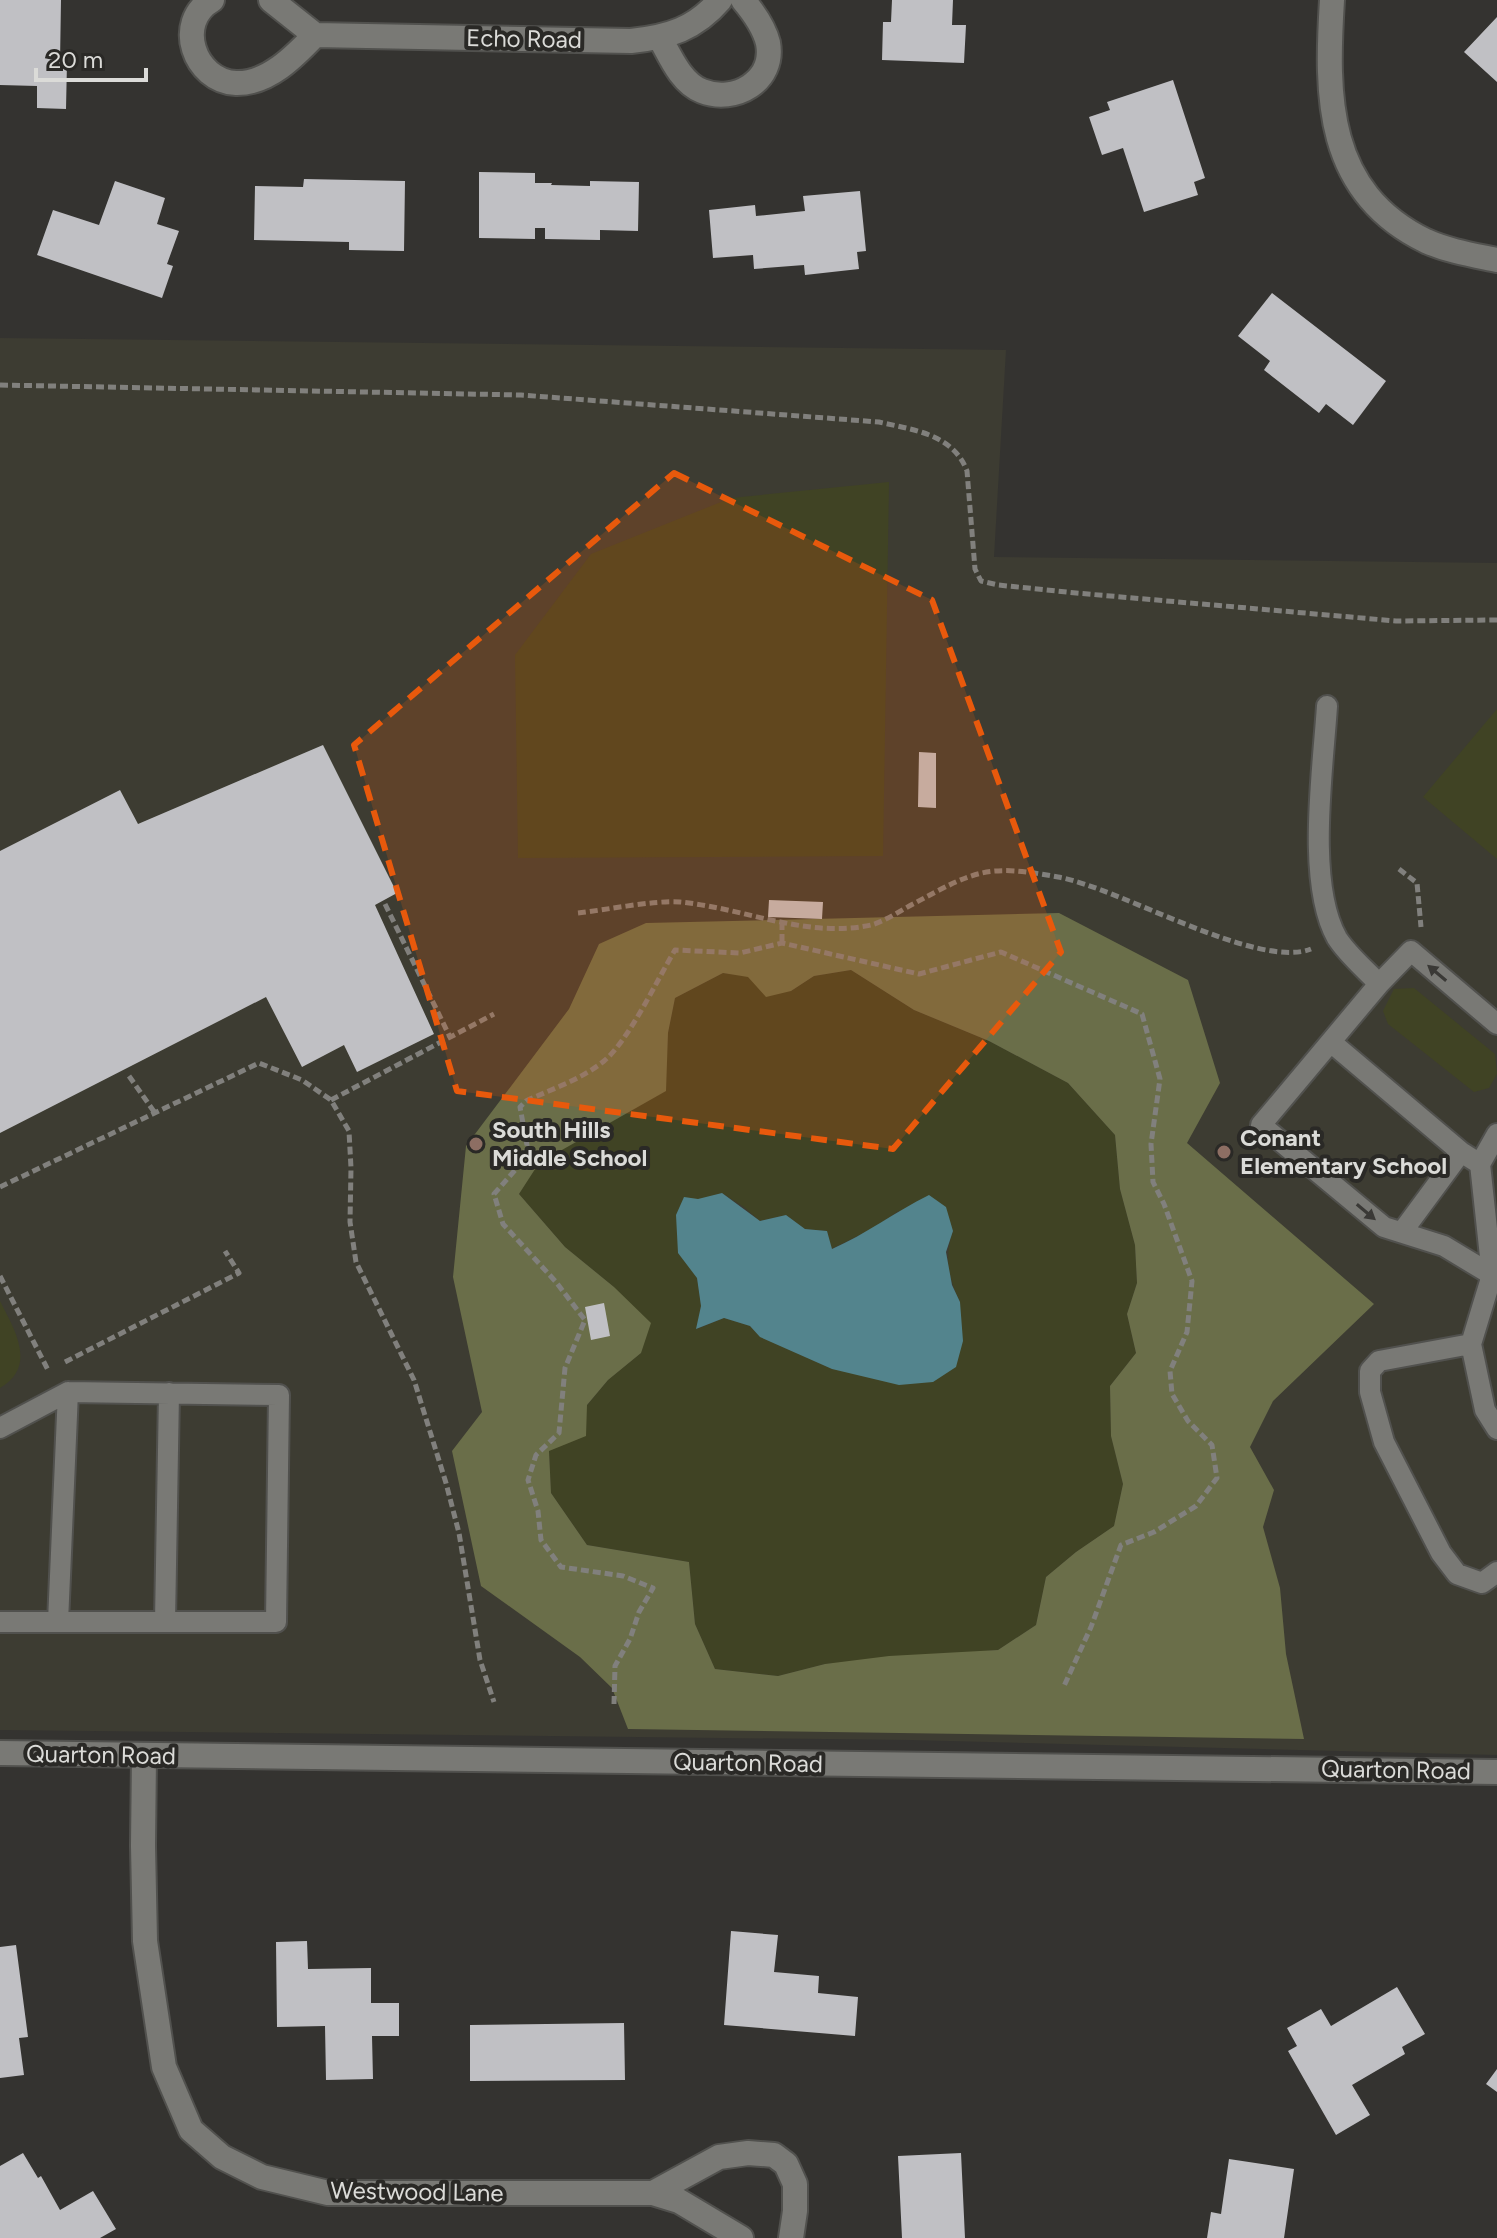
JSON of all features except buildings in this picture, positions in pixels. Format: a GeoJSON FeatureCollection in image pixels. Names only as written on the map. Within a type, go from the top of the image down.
{"type":"FeatureCollection","features":[{"type":"Feature","properties":{"kind":"street"},"geometry":{"type":"LineString","coordinates":[[212,0],[197,16],[192,31],[193,48],[202,67],[215,77],[235,83],[271,72],[294,57],[315,35],[271,0]]}},
{"type":"Feature","properties":{"kind":"street","name":"Echo Road"},"geometry":{"type":"LineString","coordinates":[[315,35],[631,41],[660,38],[691,27],[720,0]]}},
{"type":"Feature","properties":{"kind":"street"},"geometry":{"type":"LineString","coordinates":[[660,38],[685,78],[701,91],[722,95],[741,92],[755,84],[764,72],[769,55],[762,27],[743,0]]}},
{"type":"Feature","properties":{"kind":"street"},"geometry":{"type":"LineString","coordinates":[[1332,0],[1330,102],[1335,128],[1354,176],[1367,197],[1390,219],[1426,241],[1497,260]]}},
{"type":"Feature","properties":{"kind":"street","name":"Quarton Road"},"geometry":{"type":"LineString","coordinates":[[0,1753],[1497,1772]]}},
{"type":"Feature","properties":{"kind":"street","name":"Westwood Lane"},"geometry":{"type":"LineString","coordinates":[[144,1756],[145,1941],[164,2067],[191,2130],[222,2157],[262,2177],[328,2193],[653,2193],[690,2207],[741,2238]]}},
{"type":"Feature","properties":{"kind":"street"},"geometry":{"type":"LineString","coordinates":[[653,2193],[719,2157],[748,2153],[774,2155],[786,2164],[795,2184],[791,2238]]}},
{"type":"Feature","properties":{"kind":"lane"},"geometry":{"type":"LineString","coordinates":[[1327,706],[1318,852],[1324,899],[1337,938],[1379,984]]}},
{"type":"Feature","properties":{"kind":"lane"},"geometry":{"type":"LineString","coordinates":[[1494,1275],[1444,1246],[1384,1227],[1261,1125],[1379,984],[1411,951],[1497,1024]]}},
{"type":"Feature","properties":{"kind":"lane"},"geometry":{"type":"LineString","coordinates":[[1332,1043],[1461,1152],[1480,1164]]}},
{"type":"Feature","properties":{"kind":"lane"},"geometry":{"type":"LineString","coordinates":[[1497,1134],[1480,1164],[1494,1275],[1471,1344],[1485,1410],[1497,1429]]}},
{"type":"Feature","properties":{"kind":"lane"},"geometry":{"type":"LineString","coordinates":[[1402,1232],[1461,1152]]}},
{"type":"Feature","properties":{"kind":"lane"},"geometry":{"type":"LineString","coordinates":[[1471,1344],[1379,1361],[1370,1371],[1370,1392],[1384,1442],[1441,1553],[1457,1574],[1482,1583],[1497,1572]]}},
{"type":"Feature","properties":{"kind":"lane"},"geometry":{"type":"LineString","coordinates":[[58,1622],[68,1392]]}},
{"type":"Feature","properties":{"kind":"lane"},"geometry":{"type":"LineString","coordinates":[[0,1428],[68,1392],[279,1395],[276,1622],[0,1622]]}},
{"type":"Feature","properties":{"kind":"lane"},"geometry":{"type":"LineString","coordinates":[[165,1622],[169,1393]]}},
{"type":"Feature","properties":{"kind":"path"},"geometry":{"type":"LineString","coordinates":[[0,385],[521,395],[879,422],[925,432],[950,445],[962,457],[967,471],[975,569],[981,581],[1045,590],[1396,621],[1497,620]]}},
{"type":"Feature","properties":{"kind":"path"},"geometry":{"type":"LineString","coordinates":[[578,913],[677,902],[782,922],[846,928],[875,924],[960,879],[984,871],[1013,869],[1063,878],[1111,893],[1250,947],[1302,952],[1337,938]]}},
{"type":"Feature","properties":{"kind":"path"},"geometry":{"type":"LineString","coordinates":[[1399,869],[1417,883],[1421,925],[1411,951]]}},
{"type":"Feature","properties":{"kind":"path"},"geometry":{"type":"LineString","coordinates":[[385,904],[450,1037]]}},
{"type":"Feature","properties":{"kind":"path"},"geometry":{"type":"LineString","coordinates":[[782,922],[782,943]]}},
{"type":"Feature","properties":{"kind":"path"},"geometry":{"type":"LineString","coordinates":[[614,1704],[615,1666],[653,1588],[623,1576],[561,1567],[541,1540],[538,1511],[528,1480],[536,1455],[559,1433],[565,1368],[585,1320],[556,1282],[503,1224],[494,1194],[524,1160],[527,1145],[520,1107],[526,1101],[602,1063],[617,1049],[675,950],[740,953],[782,943],[919,974],[1001,952],[1142,1014],[1160,1079],[1151,1144],[1153,1182],[1192,1281],[1187,1332],[1170,1371],[1172,1394],[1188,1421],[1212,1445],[1217,1478],[1196,1506],[1154,1532],[1121,1545],[1091,1627],[1064,1686]]}},
{"type":"Feature","properties":{"kind":"path"},"geometry":{"type":"LineString","coordinates":[[331,1100],[494,1014]]}},
{"type":"Feature","properties":{"kind":"path"},"geometry":{"type":"LineString","coordinates":[[0,1187],[259,1063],[302,1080],[331,1100],[349,1131],[350,1222],[356,1262],[414,1380],[428,1424],[459,1533],[480,1660],[494,1702]]}},
{"type":"Feature","properties":{"kind":"path"},"geometry":{"type":"LineString","coordinates":[[129,1076],[155,1113]]}},
{"type":"Feature","properties":{"kind":"path"},"geometry":{"type":"LineString","coordinates":[[36,1376],[239,1273],[225,1251]]}},
{"type":"Feature","properties":{"kind":"path"},"geometry":{"type":"LineString","coordinates":[[0,1276],[48,1370]]}},
{"type":"Feature","properties":{"kind":"highlighted area"},"geometry":{"type":"Polygon","coordinates":[[[674,473],[932,600],[1061,952],[893,1149],[457,1091],[354,745],[674,473]]]}},
{"type":"Feature","properties":{"kind":"shaded area","name":"South Hills Middle School"},"geometry":{"type":"Polygon","coordinates":[[[0,338],[1006,350],[994,557],[1497,563],[1497,1755],[910,1740],[0,1730],[0,338]]]}},
{"type":"Feature","properties":{"kind":"green space"},"geometry":{"type":"Polygon","coordinates":[[[889,482],[883,856],[518,858],[515,655],[591,554],[731,498],[889,482]]]}},
{"type":"Feature","properties":{"kind":"green space"},"geometry":{"type":"Polygon","coordinates":[[[1497,709],[1497,859],[1423,797],[1497,709]]]}},
{"type":"Feature","properties":{"kind":"green space"},"geometry":{"type":"Polygon","coordinates":[[[1059,913],[1188,980],[1220,1083],[1187,1143],[1374,1304],[1273,1401],[1250,1447],[1274,1490],[1263,1527],[1280,1588],[1286,1654],[1304,1739],[628,1729],[612,1688],[580,1657],[481,1586],[452,1451],[482,1412],[453,1277],[466,1146],[569,1009],[599,944],[646,923],[1059,913]],[[851,970],[814,976],[791,991],[766,997],[748,977],[723,973],[675,998],[668,1033],[666,1091],[539,1163],[519,1194],[565,1247],[614,1287],[651,1323],[641,1353],[608,1380],[587,1405],[586,1436],[549,1451],[551,1493],[587,1545],[689,1562],[695,1624],[715,1669],[778,1676],[825,1664],[889,1656],[998,1650],[1036,1625],[1046,1577],[1114,1526],[1123,1484],[1111,1436],[1110,1386],[1136,1353],[1127,1314],[1137,1283],[1135,1245],[1120,1189],[1115,1135],[1068,1083],[989,1041],[914,1010],[851,970]]]}},
{"type":"Feature","properties":{"kind":"green space"},"geometry":{"type":"Polygon","coordinates":[[[851,970],[914,1010],[989,1041],[1068,1083],[1115,1135],[1120,1189],[1135,1245],[1137,1283],[1127,1314],[1136,1353],[1110,1386],[1111,1436],[1123,1484],[1114,1526],[1046,1577],[1036,1625],[998,1650],[825,1664],[778,1676],[715,1669],[695,1624],[689,1562],[587,1545],[551,1493],[549,1451],[608,1380],[641,1353],[614,1287],[565,1247],[519,1194],[538,1163],[665,1091],[668,1033],[675,998],[723,973],[748,976],[791,991],[814,976],[851,970]],[[722,1193],[698,1200],[697,1278],[701,1306],[697,1329],[724,1318],[750,1326],[761,1337],[832,1369],[960,1302],[949,1267],[953,1231],[898,1211],[878,1226],[831,1249],[827,1231],[805,1229],[786,1215],[760,1221],[722,1193]]]}},
{"type":"Feature","properties":{"kind":"green space"},"geometry":{"type":"Polygon","coordinates":[[[1414,988],[1495,1054],[1497,1074],[1489,1088],[1474,1092],[1388,1024],[1383,1011],[1394,989],[1414,988]]]}},
{"type":"Feature","properties":{"kind":"green space"},"geometry":{"type":"Polygon","coordinates":[[[0,1301],[16,1335],[20,1358],[18,1369],[0,1388],[0,1301]]]}},
{"type":"Feature","properties":{"kind":"water"},"geometry":{"type":"Polygon","coordinates":[[[722,1193],[760,1221],[786,1215],[805,1229],[827,1231],[832,1249],[929,1195],[946,1207],[953,1231],[946,1252],[952,1285],[960,1302],[963,1341],[956,1367],[933,1382],[899,1385],[832,1369],[760,1337],[750,1326],[724,1318],[696,1329],[701,1306],[697,1278],[678,1253],[676,1215],[684,1197],[698,1199],[722,1193]]]}},
{"type":"Feature","properties":{"kind":"place","name":"South Hills Middle School"},"geometry":{"type":"Point","coordinates":[476,1144]}},
{"type":"Feature","properties":{"kind":"place","name":"Conant Elementary School"},"geometry":{"type":"Point","coordinates":[1224,1152]}}]}
